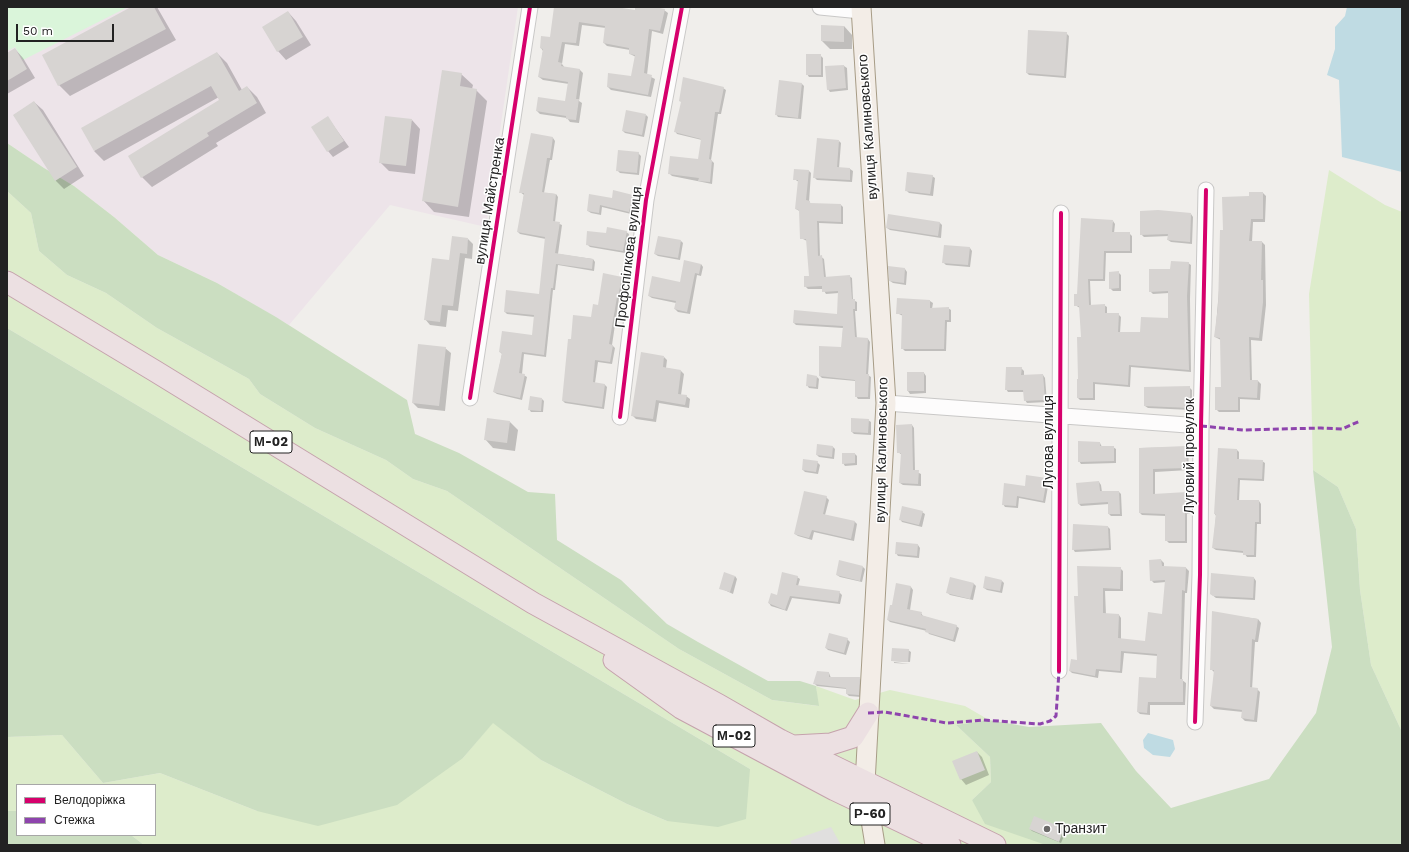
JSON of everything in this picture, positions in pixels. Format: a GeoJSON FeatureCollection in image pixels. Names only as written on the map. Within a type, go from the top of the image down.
{"type":"FeatureCollection","features":[{"type":"Feature","properties":{"kind":"highway","name":"М-02"},"geometry":{"type":"LineString","coordinates":[[7,282],[162,375],[533,603],[791,746],[994,845]]}},
{"type":"Feature","properties":{"kind":"highway","name":"М-02"},"geometry":{"type":"LineString","coordinates":[[533,603],[681,708],[869,806],[949,845]]}},
{"type":"Feature","properties":{"kind":"highway"},"geometry":{"type":"LineString","coordinates":[[791,746],[831,744],[853,737],[868,713]]}},
{"type":"Feature","properties":{"kind":"highway"},"geometry":{"type":"LineString","coordinates":[[924,845],[949,845]]}},
{"type":"Feature","properties":{"kind":"main road","name":"вулиця Калиновського"},"geometry":{"type":"LineString","coordinates":[[861,9],[886,403],[878,579],[868,713],[865,783],[875,845]]}},
{"type":"Feature","properties":{"kind":"street","name":"вулиця Майстренка"},"geometry":{"type":"LineString","coordinates":[[470,398],[530,7]]}},
{"type":"Feature","properties":{"kind":"street","name":"Профспілкова вулиця"},"geometry":{"type":"LineString","coordinates":[[620,417],[646,200],[682,7]]}},
{"type":"Feature","properties":{"kind":"street"},"geometry":{"type":"LineString","coordinates":[[820,7],[861,9]]}},
{"type":"Feature","properties":{"kind":"street","name":"Луговий провулок"},"geometry":{"type":"LineString","coordinates":[[1195,722],[1200,575],[1201,426],[1206,190]]}},
{"type":"Feature","properties":{"kind":"street","name":"Лугова вулиця"},"geometry":{"type":"LineString","coordinates":[[1059,671],[1061,213]]}},
{"type":"Feature","properties":{"kind":"street"},"geometry":{"type":"LineString","coordinates":[[886,403],[1060,417],[1201,426]]}},
{"type":"Feature","properties":{"kind":"shaded area"},"geometry":{"type":"Polygon","coordinates":[[[7,7],[518,7],[486,227],[390,205],[289,325],[217,283],[158,255],[114,217],[74,186],[7,143],[7,7]]]}},
{"type":"Feature","properties":{"kind":"shaded area"},"geometry":{"type":"Polygon","coordinates":[[[831,827],[841,845],[792,845],[790,841],[831,827]]]}},
{"type":"Feature","properties":{"kind":"green space"},"geometry":{"type":"Polygon","coordinates":[[[7,7],[128,7],[23,60],[15,47],[7,51],[7,7]]]}},
{"type":"Feature","properties":{"kind":"green space"},"geometry":{"type":"Polygon","coordinates":[[[7,143],[74,186],[114,217],[158,255],[217,283],[276,317],[407,400],[415,434],[459,453],[528,492],[555,494],[557,540],[621,580],[667,624],[698,642],[768,681],[800,681],[816,686],[819,706],[772,700],[679,649],[447,491],[413,479],[386,460],[315,428],[260,394],[249,379],[157,328],[106,293],[67,275],[39,251],[31,213],[7,191],[7,143]]]}},
{"type":"Feature","properties":{"kind":"green space"},"geometry":{"type":"Polygon","coordinates":[[[1329,170],[1385,205],[1402,212],[1402,732],[1371,665],[1360,590],[1356,529],[1338,487],[1313,470],[1309,294],[1329,170]]]}},
{"type":"Feature","properties":{"kind":"green space"},"geometry":{"type":"Polygon","coordinates":[[[7,191],[31,213],[39,251],[67,275],[106,293],[157,328],[249,379],[260,394],[315,428],[386,460],[413,479],[447,491],[679,649],[772,700],[818,706],[816,686],[855,700],[890,690],[965,706],[989,720],[956,725],[990,757],[991,782],[972,800],[1046,845],[144,845],[132,836],[156,836],[156,784],[16,784],[16,811],[7,811],[7,737],[62,735],[103,783],[160,773],[257,811],[463,758],[493,722],[541,760],[627,804],[667,821],[750,769],[7,328],[7,191]]]}},
{"type":"Feature","properties":{"kind":"green space"},"geometry":{"type":"Polygon","coordinates":[[[7,328],[750,769],[746,819],[718,827],[667,821],[627,804],[541,760],[493,723],[463,758],[397,805],[318,826],[257,811],[160,773],[103,783],[62,735],[7,737],[7,328]]]}},
{"type":"Feature","properties":{"kind":"green space"},"geometry":{"type":"Polygon","coordinates":[[[1313,470],[1338,487],[1356,529],[1360,590],[1371,665],[1402,732],[1402,845],[1046,845],[985,824],[972,800],[991,782],[990,757],[956,725],[989,720],[1029,727],[1101,723],[1136,771],[1171,808],[1269,779],[1316,713],[1332,647],[1313,470]]]}},
{"type":"Feature","properties":{"kind":"green space"},"geometry":{"type":"Polygon","coordinates":[[[7,811],[16,811],[16,836],[132,836],[144,845],[7,845],[7,811]]]}},
{"type":"Feature","properties":{"kind":"water"},"geometry":{"type":"Polygon","coordinates":[[[1347,7],[1402,7],[1402,172],[1342,157],[1339,80],[1327,75],[1335,49],[1335,27],[1345,16],[1347,7]]]}},
{"type":"Feature","properties":{"kind":"water"},"geometry":{"type":"Polygon","coordinates":[[[1148,733],[1173,740],[1175,749],[1170,757],[1153,755],[1144,748],[1143,740],[1148,733]]]}},
{"type":"Feature","properties":{"kind":"building"},"geometry":{"type":"Polygon","coordinates":[[[131,7],[154,7],[166,29],[58,86],[42,55],[131,7]]]}},
{"type":"Feature","properties":{"kind":"building"},"geometry":{"type":"Polygon","coordinates":[[[554,7],[616,7],[635,10],[635,7],[655,7],[665,9],[660,31],[649,29],[644,73],[652,75],[648,95],[607,87],[608,73],[631,76],[635,55],[629,54],[629,48],[603,43],[605,26],[579,22],[576,43],[562,42],[558,62],[562,63],[561,66],[580,69],[576,99],[579,99],[576,120],[566,119],[566,116],[536,111],[538,97],[565,101],[568,82],[538,77],[543,49],[540,48],[541,36],[550,37],[554,7]]]}},
{"type":"Feature","properties":{"kind":"building"},"geometry":{"type":"Polygon","coordinates":[[[288,11],[303,37],[277,52],[262,27],[288,11]]]}},
{"type":"Feature","properties":{"kind":"building"},"geometry":{"type":"Polygon","coordinates":[[[821,25],[844,26],[844,42],[821,41],[821,25]]]}},
{"type":"Feature","properties":{"kind":"building"},"geometry":{"type":"Polygon","coordinates":[[[1028,30],[1067,32],[1064,76],[1026,73],[1028,30]]]}},
{"type":"Feature","properties":{"kind":"building"},"geometry":{"type":"Polygon","coordinates":[[[15,48],[27,69],[7,81],[7,53],[15,48]]]}},
{"type":"Feature","properties":{"kind":"building"},"geometry":{"type":"Polygon","coordinates":[[[217,52],[239,91],[247,86],[257,103],[207,133],[209,136],[141,178],[128,156],[219,100],[211,86],[94,151],[81,128],[217,52]]]}},
{"type":"Feature","properties":{"kind":"building"},"geometry":{"type":"Polygon","coordinates":[[[806,54],[821,54],[821,75],[806,75],[806,54]]]}},
{"type":"Feature","properties":{"kind":"building"},"geometry":{"type":"Polygon","coordinates":[[[844,65],[846,88],[827,90],[825,66],[844,65]]]}},
{"type":"Feature","properties":{"kind":"building"},"geometry":{"type":"Polygon","coordinates":[[[442,70],[462,73],[460,86],[477,89],[458,207],[422,201],[442,70]]]}},
{"type":"Feature","properties":{"kind":"building"},"geometry":{"type":"Polygon","coordinates":[[[683,77],[724,87],[719,112],[715,112],[709,159],[712,160],[710,182],[698,181],[699,178],[668,174],[670,156],[698,159],[701,139],[674,132],[681,102],[679,101],[683,77]]]}},
{"type":"Feature","properties":{"kind":"building"},"geometry":{"type":"Polygon","coordinates":[[[779,80],[802,83],[798,118],[775,115],[779,80]]]}},
{"type":"Feature","properties":{"kind":"building"},"geometry":{"type":"Polygon","coordinates":[[[34,101],[77,167],[55,181],[13,115],[34,101]]]}},
{"type":"Feature","properties":{"kind":"building"},"geometry":{"type":"Polygon","coordinates":[[[626,110],[646,114],[642,135],[622,131],[626,110]]]}},
{"type":"Feature","properties":{"kind":"building"},"geometry":{"type":"Polygon","coordinates":[[[328,116],[344,141],[327,152],[311,127],[328,116]]]}},
{"type":"Feature","properties":{"kind":"building"},"geometry":{"type":"Polygon","coordinates":[[[385,116],[412,119],[406,166],[379,163],[385,116]]]}},
{"type":"Feature","properties":{"kind":"building"},"geometry":{"type":"Polygon","coordinates":[[[531,133],[553,137],[550,158],[547,158],[542,192],[556,194],[553,221],[560,222],[555,253],[593,259],[592,269],[556,264],[553,288],[551,288],[544,355],[522,352],[519,373],[525,374],[520,398],[493,392],[502,353],[499,352],[502,331],[532,335],[534,315],[504,312],[506,290],[539,294],[545,237],[517,232],[524,193],[519,193],[531,133]]]}},
{"type":"Feature","properties":{"kind":"building"},"geometry":{"type":"Polygon","coordinates":[[[817,138],[839,140],[837,167],[850,168],[850,180],[813,178],[817,138]]]}},
{"type":"Feature","properties":{"kind":"building"},"geometry":{"type":"Polygon","coordinates":[[[618,150],[639,152],[637,173],[616,171],[618,150]]]}},
{"type":"Feature","properties":{"kind":"building"},"geometry":{"type":"Polygon","coordinates":[[[794,169],[809,170],[806,200],[810,201],[810,203],[841,204],[841,222],[817,221],[818,256],[822,255],[824,277],[850,275],[852,299],[855,299],[855,309],[853,309],[855,337],[868,338],[866,374],[869,374],[868,397],[855,397],[855,380],[819,376],[819,346],[841,347],[843,326],[793,323],[794,310],[837,314],[838,291],[822,292],[822,286],[804,287],[804,276],[809,276],[806,239],[800,239],[799,210],[795,209],[798,180],[793,180],[794,169]]]}},
{"type":"Feature","properties":{"kind":"building"},"geometry":{"type":"Polygon","coordinates":[[[907,172],[933,175],[930,194],[905,191],[907,172]]]}},
{"type":"Feature","properties":{"kind":"building"},"geometry":{"type":"Polygon","coordinates":[[[613,190],[633,195],[629,212],[600,205],[599,213],[587,211],[589,194],[612,198],[613,190]]]}},
{"type":"Feature","properties":{"kind":"building"},"geometry":{"type":"Polygon","coordinates":[[[1249,192],[1263,192],[1263,219],[1251,219],[1249,241],[1262,241],[1261,280],[1263,280],[1263,302],[1259,338],[1249,337],[1250,380],[1258,380],[1257,398],[1238,397],[1238,410],[1215,410],[1215,387],[1221,387],[1220,338],[1214,337],[1218,307],[1220,230],[1223,230],[1222,197],[1249,196],[1249,192]]]}},
{"type":"Feature","properties":{"kind":"building"},"geometry":{"type":"Polygon","coordinates":[[[1158,210],[1191,213],[1190,242],[1167,240],[1168,234],[1140,235],[1140,211],[1158,210]]]}},
{"type":"Feature","properties":{"kind":"building"},"geometry":{"type":"Polygon","coordinates":[[[888,214],[940,222],[938,236],[886,228],[888,214]]]}},
{"type":"Feature","properties":{"kind":"building"},"geometry":{"type":"Polygon","coordinates":[[[1081,218],[1113,220],[1112,232],[1130,232],[1130,251],[1104,251],[1103,279],[1088,279],[1089,305],[1105,304],[1105,313],[1119,313],[1118,332],[1140,332],[1141,317],[1168,318],[1168,291],[1149,292],[1149,269],[1170,269],[1171,261],[1189,262],[1187,296],[1189,370],[1129,365],[1128,385],[1093,382],[1093,398],[1077,398],[1077,337],[1081,337],[1079,306],[1074,306],[1074,294],[1077,294],[1081,218]]]}},
{"type":"Feature","properties":{"kind":"building"},"geometry":{"type":"Polygon","coordinates":[[[607,227],[627,231],[623,251],[586,245],[587,231],[606,233],[607,227]]]}},
{"type":"Feature","properties":{"kind":"building"},"geometry":{"type":"Polygon","coordinates":[[[452,236],[468,238],[467,254],[460,253],[453,306],[442,305],[440,322],[424,320],[432,258],[449,260],[452,236]]]}},
{"type":"Feature","properties":{"kind":"building"},"geometry":{"type":"Polygon","coordinates":[[[658,236],[681,240],[678,258],[654,254],[658,236]]]}},
{"type":"Feature","properties":{"kind":"building"},"geometry":{"type":"Polygon","coordinates":[[[944,245],[970,247],[968,265],[942,263],[944,245]]]}},
{"type":"Feature","properties":{"kind":"building"},"geometry":{"type":"Polygon","coordinates":[[[684,260],[701,264],[699,274],[695,273],[687,312],[674,309],[676,301],[648,296],[652,276],[680,282],[684,260]]]}},
{"type":"Feature","properties":{"kind":"building"},"geometry":{"type":"Polygon","coordinates":[[[888,266],[905,268],[904,283],[889,281],[888,266]]]}},
{"type":"Feature","properties":{"kind":"building"},"geometry":{"type":"Polygon","coordinates":[[[1119,271],[1119,288],[1109,289],[1109,272],[1119,271]]]}},
{"type":"Feature","properties":{"kind":"building"},"geometry":{"type":"Polygon","coordinates":[[[603,273],[622,277],[609,344],[613,345],[610,362],[595,360],[593,382],[605,384],[602,407],[562,401],[568,339],[571,339],[573,315],[591,317],[593,304],[598,305],[603,273]]]}},
{"type":"Feature","properties":{"kind":"building"},"geometry":{"type":"Polygon","coordinates":[[[897,298],[930,300],[930,308],[949,307],[949,320],[945,320],[944,349],[901,349],[902,314],[896,314],[897,298]]]}},
{"type":"Feature","properties":{"kind":"building"},"geometry":{"type":"Polygon","coordinates":[[[418,344],[446,347],[439,406],[412,403],[418,344]]]}},
{"type":"Feature","properties":{"kind":"building"},"geometry":{"type":"Polygon","coordinates":[[[641,352],[664,356],[663,367],[681,370],[678,394],[687,395],[685,405],[656,400],[653,419],[631,416],[641,352]]]}},
{"type":"Feature","properties":{"kind":"building"},"geometry":{"type":"Polygon","coordinates":[[[1006,367],[1022,367],[1021,375],[1043,374],[1045,400],[1024,401],[1023,390],[1005,390],[1006,367]]]}},
{"type":"Feature","properties":{"kind":"building"},"geometry":{"type":"Polygon","coordinates":[[[907,372],[924,372],[924,391],[907,391],[907,372]]]}},
{"type":"Feature","properties":{"kind":"building"},"geometry":{"type":"Polygon","coordinates":[[[807,374],[817,376],[816,387],[806,386],[807,374]]]}},
{"type":"Feature","properties":{"kind":"building"},"geometry":{"type":"Polygon","coordinates":[[[1190,386],[1190,408],[1144,406],[1144,387],[1190,386]]]}},
{"type":"Feature","properties":{"kind":"building"},"geometry":{"type":"Polygon","coordinates":[[[530,396],[542,398],[541,411],[528,410],[530,396]]]}},
{"type":"Feature","properties":{"kind":"building"},"geometry":{"type":"Polygon","coordinates":[[[487,418],[510,421],[507,443],[484,440],[487,418]]]}},
{"type":"Feature","properties":{"kind":"building"},"geometry":{"type":"Polygon","coordinates":[[[851,418],[869,419],[868,433],[851,432],[851,418]]]}},
{"type":"Feature","properties":{"kind":"building"},"geometry":{"type":"Polygon","coordinates":[[[912,424],[913,470],[919,470],[918,484],[899,483],[901,453],[897,453],[896,425],[912,424]]]}},
{"type":"Feature","properties":{"kind":"building"},"geometry":{"type":"Polygon","coordinates":[[[1078,441],[1100,442],[1100,446],[1114,446],[1114,461],[1078,462],[1078,441]]]}},
{"type":"Feature","properties":{"kind":"building"},"geometry":{"type":"Polygon","coordinates":[[[817,444],[833,446],[832,457],[816,455],[817,444]]]}},
{"type":"Feature","properties":{"kind":"building"},"geometry":{"type":"Polygon","coordinates":[[[1186,446],[1187,468],[1153,469],[1153,494],[1187,492],[1188,512],[1185,512],[1185,541],[1165,541],[1165,514],[1139,513],[1139,448],[1186,446]]]}},
{"type":"Feature","properties":{"kind":"building"},"geometry":{"type":"Polygon","coordinates":[[[1218,448],[1237,449],[1237,459],[1263,460],[1262,479],[1238,478],[1237,500],[1259,500],[1259,522],[1255,522],[1254,555],[1243,555],[1243,551],[1212,548],[1216,514],[1214,514],[1218,448]]]}},
{"type":"Feature","properties":{"kind":"building"},"geometry":{"type":"Polygon","coordinates":[[[842,453],[855,453],[855,463],[842,464],[842,453]]]}},
{"type":"Feature","properties":{"kind":"building"},"geometry":{"type":"Polygon","coordinates":[[[803,459],[818,461],[816,472],[802,470],[803,459]]]}},
{"type":"Feature","properties":{"kind":"building"},"geometry":{"type":"Polygon","coordinates":[[[1026,475],[1047,478],[1043,501],[1017,496],[1016,506],[1002,505],[1004,483],[1025,486],[1026,475]]]}},
{"type":"Feature","properties":{"kind":"building"},"geometry":{"type":"Polygon","coordinates":[[[1099,481],[1100,491],[1119,491],[1120,514],[1108,514],[1108,502],[1078,504],[1076,483],[1099,481]]]}},
{"type":"Feature","properties":{"kind":"building"},"geometry":{"type":"Polygon","coordinates":[[[804,491],[827,496],[823,514],[855,521],[851,539],[812,530],[809,538],[794,534],[804,491]]]}},
{"type":"Feature","properties":{"kind":"building"},"geometry":{"type":"Polygon","coordinates":[[[902,506],[923,511],[919,525],[899,520],[902,506]]]}},
{"type":"Feature","properties":{"kind":"building"},"geometry":{"type":"Polygon","coordinates":[[[1073,524],[1108,526],[1109,548],[1072,550],[1073,524]]]}},
{"type":"Feature","properties":{"kind":"building"},"geometry":{"type":"Polygon","coordinates":[[[896,542],[918,544],[917,556],[895,554],[896,542]]]}},
{"type":"Feature","properties":{"kind":"building"},"geometry":{"type":"Polygon","coordinates":[[[1161,559],[1162,566],[1186,567],[1185,591],[1182,590],[1180,679],[1183,679],[1183,702],[1148,702],[1147,713],[1137,712],[1139,677],[1156,678],[1157,654],[1121,651],[1120,671],[1096,669],[1095,676],[1069,671],[1071,659],[1077,660],[1074,596],[1078,596],[1077,566],[1121,567],[1120,589],[1103,588],[1103,613],[1119,614],[1118,638],[1145,641],[1148,612],[1162,614],[1165,580],[1150,581],[1149,560],[1161,559]]]}},
{"type":"Feature","properties":{"kind":"building"},"geometry":{"type":"Polygon","coordinates":[[[839,560],[863,566],[860,581],[836,575],[839,560]]]}},
{"type":"Feature","properties":{"kind":"building"},"geometry":{"type":"Polygon","coordinates":[[[724,572],[735,576],[730,592],[719,589],[724,572]]]}},
{"type":"Feature","properties":{"kind":"building"},"geometry":{"type":"Polygon","coordinates":[[[782,572],[798,576],[796,585],[840,591],[838,602],[790,596],[785,610],[768,603],[771,593],[777,595],[782,572]]]}},
{"type":"Feature","properties":{"kind":"building"},"geometry":{"type":"Polygon","coordinates":[[[1211,573],[1254,577],[1253,598],[1213,596],[1210,594],[1211,573]]]}},
{"type":"Feature","properties":{"kind":"building"},"geometry":{"type":"Polygon","coordinates":[[[985,576],[1002,580],[1000,591],[983,588],[985,576]]]}},
{"type":"Feature","properties":{"kind":"building"},"geometry":{"type":"Polygon","coordinates":[[[950,577],[974,583],[970,599],[946,593],[950,577]]]}},
{"type":"Feature","properties":{"kind":"building"},"geometry":{"type":"Polygon","coordinates":[[[896,583],[911,586],[907,609],[922,612],[921,615],[957,625],[953,640],[925,632],[926,629],[887,620],[890,605],[892,605],[896,583]]]}},
{"type":"Feature","properties":{"kind":"building"},"geometry":{"type":"Polygon","coordinates":[[[1212,611],[1258,619],[1255,640],[1252,639],[1250,687],[1258,688],[1254,720],[1241,718],[1242,710],[1210,706],[1214,670],[1210,670],[1212,611]]]}},
{"type":"Feature","properties":{"kind":"building"},"geometry":{"type":"Polygon","coordinates":[[[829,633],[848,638],[844,653],[825,648],[829,633]]]}},
{"type":"Feature","properties":{"kind":"building"},"geometry":{"type":"Polygon","coordinates":[[[892,648],[909,649],[908,662],[891,661],[892,648]]]}},
{"type":"Feature","properties":{"kind":"building"},"geometry":{"type":"Polygon","coordinates":[[[817,671],[829,672],[829,677],[860,677],[859,695],[846,694],[846,688],[813,684],[817,671]]]}},
{"type":"Feature","properties":{"kind":"building"},"geometry":{"type":"Polygon","coordinates":[[[977,751],[985,770],[960,780],[952,761],[977,751]]]}},
{"type":"Feature","properties":{"kind":"building","name":"Транзит"},"geometry":{"type":"Polygon","coordinates":[[[1034,816],[1064,828],[1059,842],[1029,829],[1034,816]]]}},
{"type":"Feature","properties":{"kind":"marked path"},"geometry":{"type":"LineString","coordinates":[[1201,426],[1243,430],[1321,428],[1342,429],[1360,421]]}},
{"type":"Feature","properties":{"kind":"marked path"},"geometry":{"type":"LineString","coordinates":[[868,713],[885,712],[947,723],[983,720],[1040,724],[1050,721],[1056,716],[1059,671]]}},
{"type":"Feature","properties":{"kind":"cycle path"},"geometry":{"type":"LineString","coordinates":[[470,398],[530,7]]}},
{"type":"Feature","properties":{"kind":"cycle path"},"geometry":{"type":"LineString","coordinates":[[620,417],[646,200],[682,7]]}},
{"type":"Feature","properties":{"kind":"cycle path"},"geometry":{"type":"LineString","coordinates":[[1195,722],[1200,575],[1201,426],[1206,190]]}},
{"type":"Feature","properties":{"kind":"cycle path"},"geometry":{"type":"LineString","coordinates":[[1059,671],[1061,213]]}},
{"type":"Feature","properties":{"kind":"place","name":"Транзит"},"geometry":{"type":"Point","coordinates":[1047,829]}}]}
